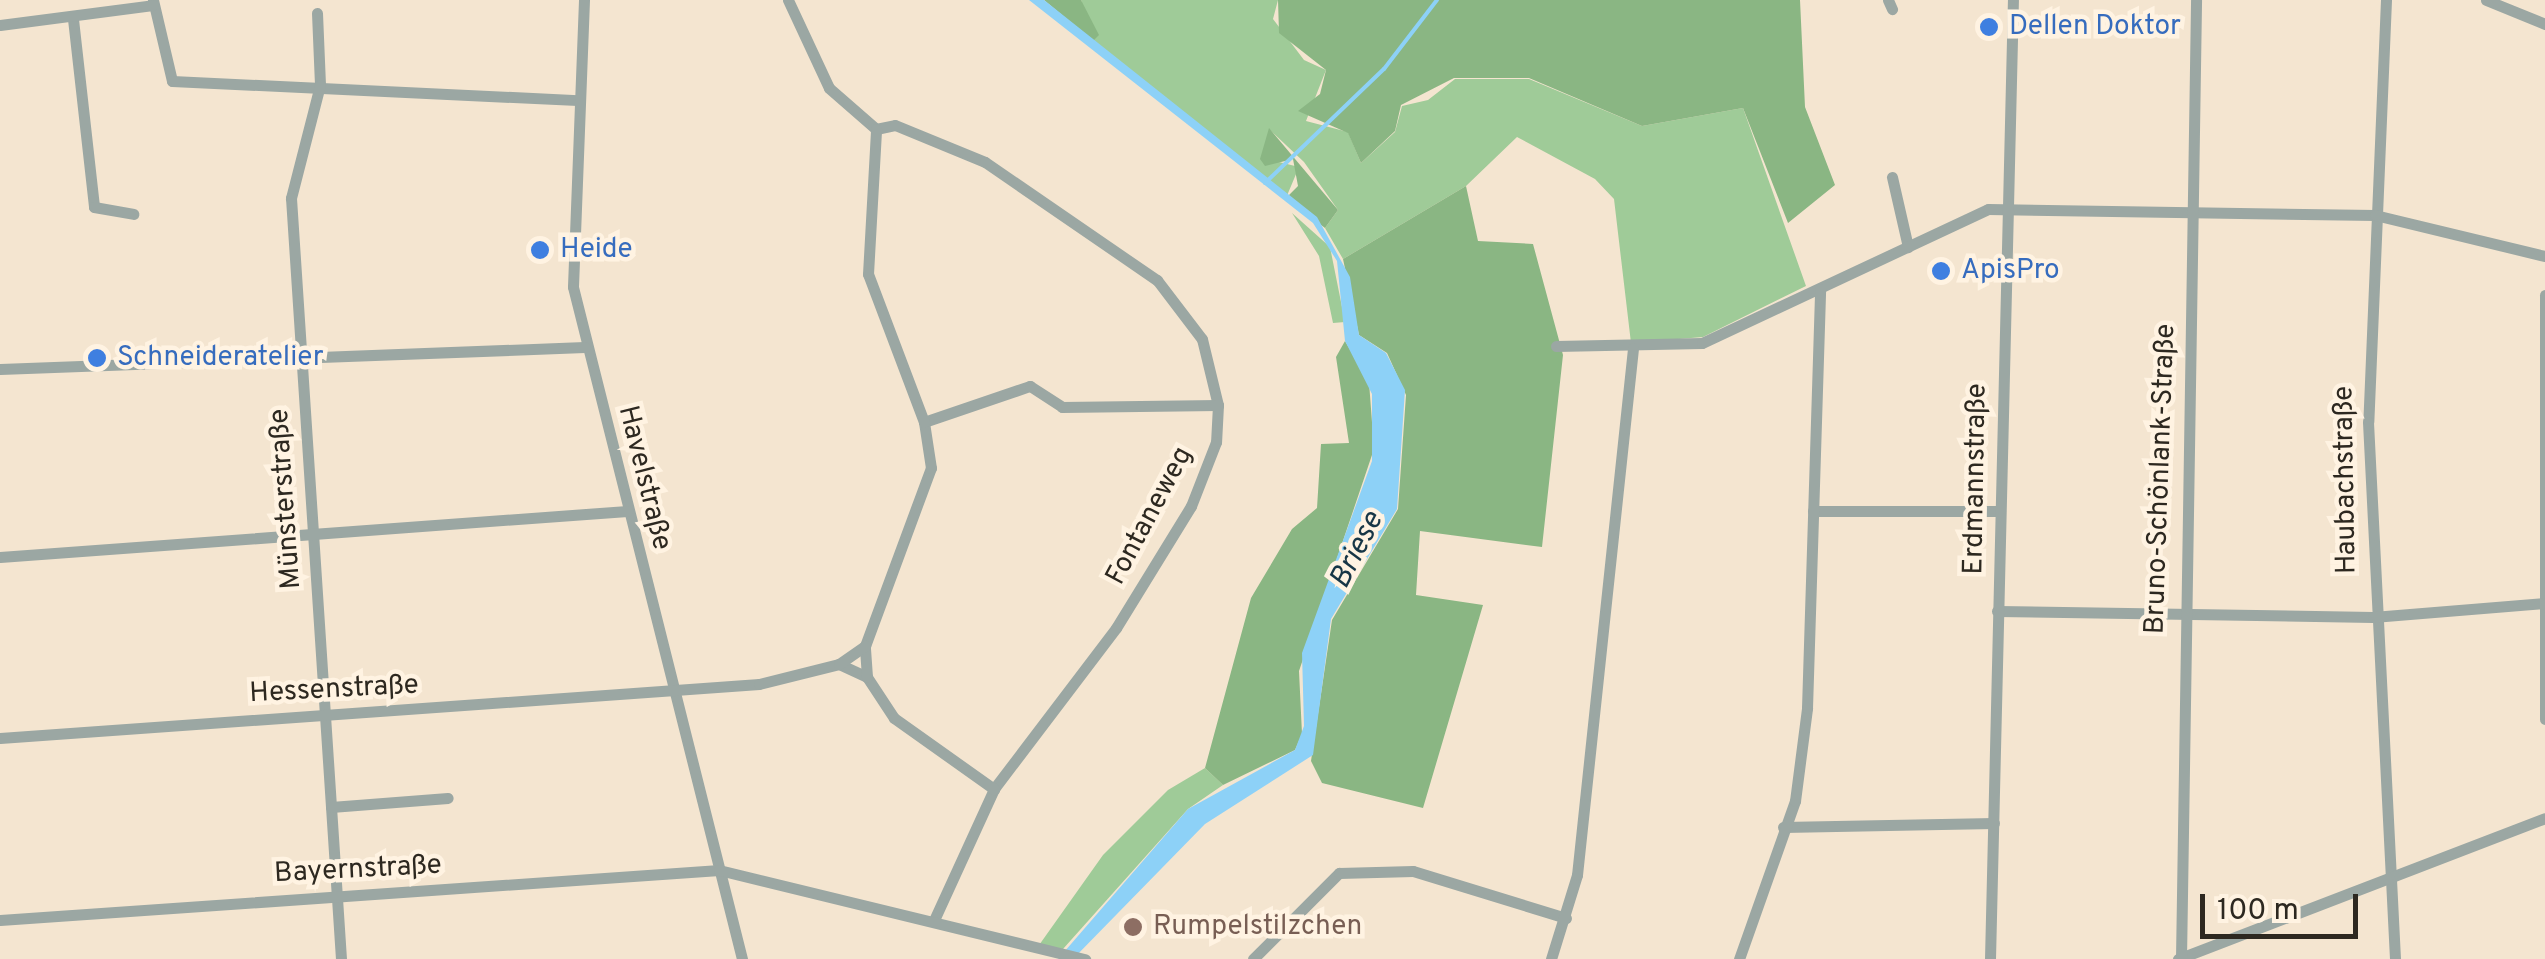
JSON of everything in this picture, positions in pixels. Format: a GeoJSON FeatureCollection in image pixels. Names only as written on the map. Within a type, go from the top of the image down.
{"type":"FeatureCollection","features":[{"type":"Feature","properties":{"kind":"street","name":"Havelstraße"},"geometry":{"type":"LineString","coordinates":[[584,0],[573,287],[671,691],[742,959]]}},
{"type":"Feature","properties":{"kind":"street"},"geometry":{"type":"LineString","coordinates":[[788,0],[829,88],[876,129],[868,274],[924,422],[930,468],[865,646],[867,677],[894,718],[994,790]]}},
{"type":"Feature","properties":{"kind":"street","name":"Erdmannstraße"},"geometry":{"type":"LineString","coordinates":[[1990,959],[2013,0]]}},
{"type":"Feature","properties":{"kind":"street","name":"Bruno-Schönlank-Straße"},"geometry":{"type":"LineString","coordinates":[[2180,959],[2182,612],[2196,0]]}},
{"type":"Feature","properties":{"kind":"street","name":"Haubachstraße"},"geometry":{"type":"LineString","coordinates":[[2386,0],[2375,215],[2373,617],[2396,959]]}},
{"type":"Feature","properties":{"kind":"street"},"geometry":{"type":"LineString","coordinates":[[2486,0],[2545,24]]}},
{"type":"Feature","properties":{"kind":"street"},"geometry":{"type":"LineString","coordinates":[[0,25],[74,19],[153,2],[172,81],[578,100]]}},
{"type":"Feature","properties":{"kind":"street","name":"Münsterstraße"},"geometry":{"type":"LineString","coordinates":[[317,13],[320,85],[291,198],[341,959]]}},
{"type":"Feature","properties":{"kind":"street"},"geometry":{"type":"LineString","coordinates":[[74,19],[94,207],[132,214]]}},
{"type":"Feature","properties":{"kind":"street","name":"Fontaneweg"},"geometry":{"type":"LineString","coordinates":[[876,129],[895,125],[985,162],[1145,270],[1202,339],[1218,405],[1201,485],[1152,572],[994,790],[934,920]]}},
{"type":"Feature","properties":{"kind":"street"},"geometry":{"type":"LineString","coordinates":[[1892,177],[1908,248]]}},
{"type":"Feature","properties":{"kind":"street"},"geometry":{"type":"LineString","coordinates":[[1556,346],[1633,348],[1702,343],[1988,209],[2375,215],[2545,256]]}},
{"type":"Feature","properties":{"kind":"street"},"geometry":{"type":"LineString","coordinates":[[1739,959],[1784,828],[1807,708],[1820,289]]}},
{"type":"Feature","properties":{"kind":"street"},"geometry":{"type":"LineString","coordinates":[[2545,295],[2545,719]]}},
{"type":"Feature","properties":{"kind":"street"},"geometry":{"type":"LineString","coordinates":[[0,370],[586,347]]}},
{"type":"Feature","properties":{"kind":"street"},"geometry":{"type":"LineString","coordinates":[[1551,959],[1577,875],[1633,348]]}},
{"type":"Feature","properties":{"kind":"street"},"geometry":{"type":"LineString","coordinates":[[924,422],[1030,386],[1062,407],[1218,405]]}},
{"type":"Feature","properties":{"kind":"street"},"geometry":{"type":"LineString","coordinates":[[1813,510],[2000,511]]}},
{"type":"Feature","properties":{"kind":"street"},"geometry":{"type":"LineString","coordinates":[[0,557],[626,511]]}},
{"type":"Feature","properties":{"kind":"street"},"geometry":{"type":"LineString","coordinates":[[1998,611],[2373,617],[2543,604]]}},
{"type":"Feature","properties":{"kind":"street"},"geometry":{"type":"LineString","coordinates":[[839,664],[865,646]]}},
{"type":"Feature","properties":{"kind":"street"},"geometry":{"type":"LineString","coordinates":[[839,664],[867,677]]}},
{"type":"Feature","properties":{"kind":"street","name":"Hessenstraße"},"geometry":{"type":"LineString","coordinates":[[0,738],[759,684],[839,664]]}},
{"type":"Feature","properties":{"kind":"street"},"geometry":{"type":"LineString","coordinates":[[331,806],[448,798]]}},
{"type":"Feature","properties":{"kind":"street"},"geometry":{"type":"LineString","coordinates":[[2180,959],[2545,818]]}},
{"type":"Feature","properties":{"kind":"street"},"geometry":{"type":"LineString","coordinates":[[1784,828],[1994,823]]}},
{"type":"Feature","properties":{"kind":"street","name":"Bayernstraße"},"geometry":{"type":"LineString","coordinates":[[0,920],[719,870],[1084,959]]}},
{"type":"Feature","properties":{"kind":"street"},"geometry":{"type":"LineString","coordinates":[[1253,959],[1338,873],[1413,872],[1566,918]]}},
{"type":"Feature","properties":{"kind":"green space"},"geometry":{"type":"Polygon","coordinates":[[[1044,0],[1081,0],[1099,35],[1093,41],[1044,0]]]}},
{"type":"Feature","properties":{"kind":"green space"},"geometry":{"type":"Polygon","coordinates":[[[1081,0],[1278,0],[1273,19],[1304,60],[1326,70],[1306,121],[1348,132],[1361,163],[1395,132],[1402,106],[1428,100],[1455,79],[1529,79],[1642,126],[1743,108],[1806,286],[1703,337],[1631,343],[1614,199],[1595,179],[1517,137],[1466,186],[1343,259],[1325,228],[1338,210],[1304,162],[1269,129],[1275,161],[1299,167],[1286,198],[1093,41],[1081,0]]]}},
{"type":"Feature","properties":{"kind":"green space"},"geometry":{"type":"Polygon","coordinates":[[[1278,0],[1800,0],[1805,107],[1835,185],[1788,223],[1743,108],[1642,126],[1529,78],[1454,78],[1401,105],[1395,131],[1361,163],[1348,133],[1298,111],[1320,94],[1326,70],[1279,33],[1278,0]]]}},
{"type":"Feature","properties":{"kind":"green space"},"geometry":{"type":"Polygon","coordinates":[[[1269,128],[1338,210],[1325,228],[1286,198],[1298,186],[1293,159],[1265,166],[1260,159],[1269,128]]]}},
{"type":"Feature","properties":{"kind":"green space"},"geometry":{"type":"Polygon","coordinates":[[[1466,186],[1478,241],[1533,244],[1563,355],[1542,547],[1420,531],[1416,595],[1483,605],[1423,808],[1322,783],[1311,761],[1332,620],[1398,509],[1406,395],[1387,353],[1359,335],[1343,259],[1466,186]]]}},
{"type":"Feature","properties":{"kind":"green space"},"geometry":{"type":"Polygon","coordinates":[[[1292,213],[1330,247],[1345,322],[1333,323],[1319,256],[1292,213]]]}},
{"type":"Feature","properties":{"kind":"green space"},"geometry":{"type":"Polygon","coordinates":[[[1345,341],[1369,382],[1374,449],[1299,671],[1302,734],[1295,750],[1223,785],[1205,768],[1251,598],[1292,529],[1317,508],[1321,444],[1349,443],[1336,357],[1345,341]]]}},
{"type":"Feature","properties":{"kind":"green space"},"geometry":{"type":"Polygon","coordinates":[[[1205,768],[1223,785],[1188,809],[1063,949],[1037,948],[1103,855],[1168,790],[1205,768]]]}},
{"type":"Feature","properties":{"kind":"water","name":"Briese"},"geometry":{"type":"Polygon","coordinates":[[[1029,0],[1044,0],[1317,217],[1350,277],[1359,335],[1386,353],[1405,390],[1397,509],[1331,619],[1313,755],[1205,824],[1073,959],[1058,959],[1188,809],[1295,750],[1304,726],[1302,653],[1372,461],[1372,394],[1345,341],[1337,261],[1313,223],[1029,0]]]}},
{"type":"Feature","properties":{"kind":"waterway"},"geometry":{"type":"LineString","coordinates":[[1265,183],[1384,69],[1437,0]]}},
{"type":"Feature","properties":{"kind":"place","name":"Dellen Doktor"},"geometry":{"type":"Point","coordinates":[1989,27]}},
{"type":"Feature","properties":{"kind":"place","name":"Heide"},"geometry":{"type":"Point","coordinates":[540,250]}},
{"type":"Feature","properties":{"kind":"place","name":"ApisPro"},"geometry":{"type":"Point","coordinates":[1941,271]}},
{"type":"Feature","properties":{"kind":"place","name":"Schneideratelier"},"geometry":{"type":"Point","coordinates":[97,358]}},
{"type":"Feature","properties":{"kind":"place","name":"Rumpelstilzchen"},"geometry":{"type":"Point","coordinates":[1133,927]}}]}
